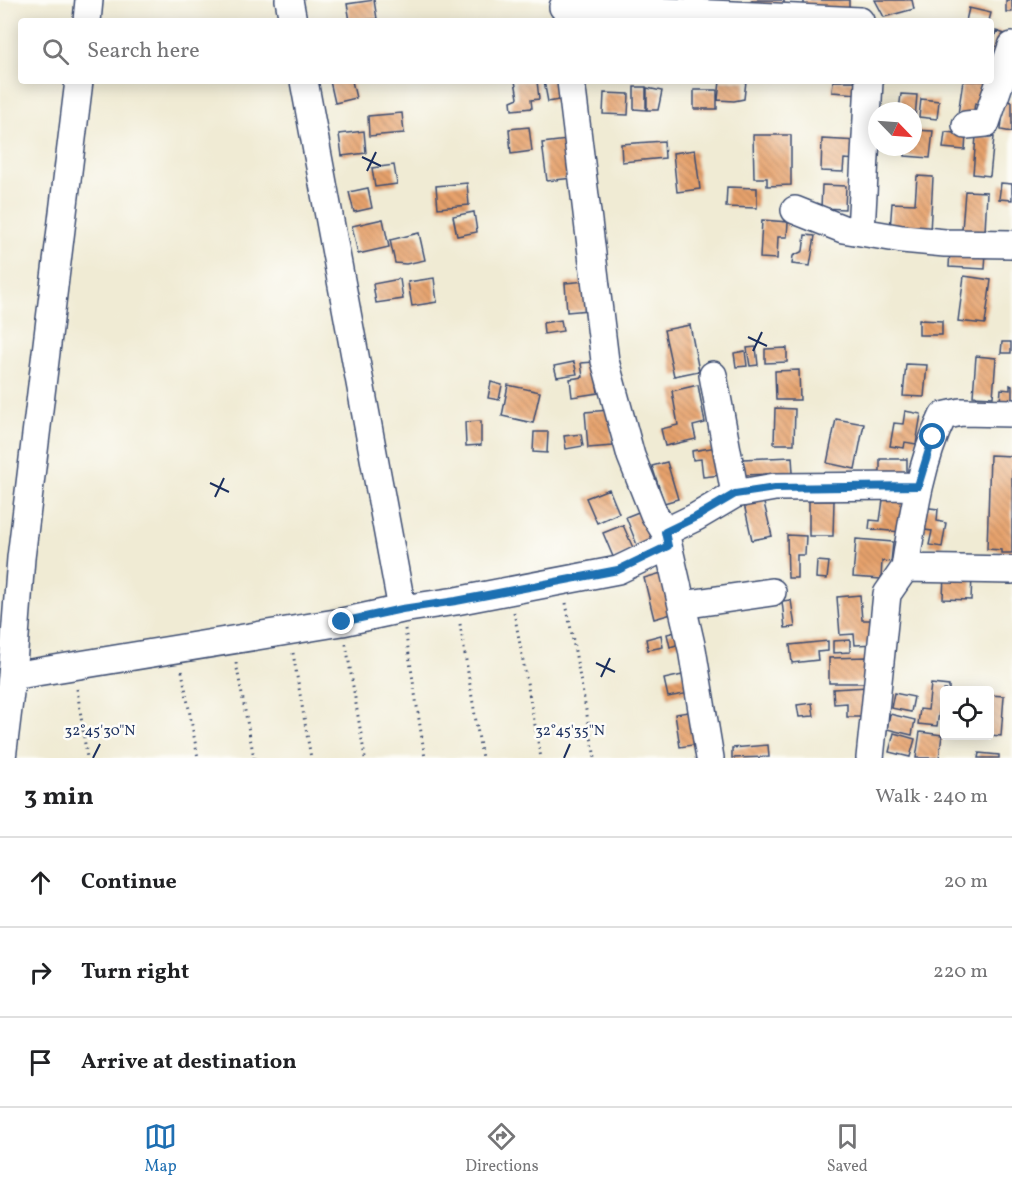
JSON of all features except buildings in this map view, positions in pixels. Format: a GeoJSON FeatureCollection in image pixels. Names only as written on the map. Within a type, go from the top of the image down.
{"type":"FeatureCollection","features":[{"type":"Feature","properties":{"kind":"street"},"geometry":{"type":"LineString","coordinates":[[87,18],[89,0]]}},
{"type":"Feature","properties":{"kind":"street"},"geometry":{"type":"LineString","coordinates":[[289,0],[292,18]]}},
{"type":"Feature","properties":{"kind":"street"},"geometry":{"type":"LineString","coordinates":[[563,9],[786,18]]}},
{"type":"Feature","properties":{"kind":"street"},"geometry":{"type":"LineString","coordinates":[[966,125],[986,123],[1012,46]]}},
{"type":"Feature","properties":{"kind":"street"},"geometry":{"type":"LineString","coordinates":[[2,758],[12,676],[11,557],[79,84]]}},
{"type":"Feature","properties":{"kind":"street"},"geometry":{"type":"LineString","coordinates":[[305,84],[402,609]]}},
{"type":"Feature","properties":{"kind":"street"},"geometry":{"type":"LineString","coordinates":[[571,84],[605,361],[631,456],[654,514],[667,539],[692,649],[710,758]]}},
{"type":"Feature","properties":{"kind":"street"},"geometry":{"type":"LineString","coordinates":[[861,231],[869,84]]}},
{"type":"Feature","properties":{"kind":"street"},"geometry":{"type":"LineString","coordinates":[[795,210],[843,229],[902,239],[945,243],[1012,244]]}},
{"type":"Feature","properties":{"kind":"street"},"geometry":{"type":"LineString","coordinates":[[713,375],[735,494]]}},
{"type":"Feature","properties":{"kind":"street"},"geometry":{"type":"LineString","coordinates":[[870,758],[887,594],[904,568],[918,486],[933,437],[943,416],[962,412],[1012,413]]}},
{"type":"Feature","properties":{"kind":"street"},"geometry":{"type":"LineString","coordinates":[[12,676],[342,622],[618,570],[667,539],[696,517],[735,494],[775,488],[918,486]]}},
{"type":"Feature","properties":{"kind":"street"},"geometry":{"type":"LineString","coordinates":[[904,568],[1012,570]]}},
{"type":"Feature","properties":{"kind":"street"},"geometry":{"type":"LineString","coordinates":[[682,605],[772,592]]}},
{"type":"Feature","properties":{"kind":"path"},"geometry":{"type":"LineString","coordinates":[[562,580],[595,758]]}},
{"type":"Feature","properties":{"kind":"path"},"geometry":{"type":"LineString","coordinates":[[510,591],[541,758]]}},
{"type":"Feature","properties":{"kind":"path"},"geometry":{"type":"LineString","coordinates":[[456,601],[482,758]]}},
{"type":"Feature","properties":{"kind":"path"},"geometry":{"type":"LineString","coordinates":[[402,609],[424,758]]}},
{"type":"Feature","properties":{"kind":"path"},"geometry":{"type":"LineString","coordinates":[[342,622],[365,758]]}},
{"type":"Feature","properties":{"kind":"path"},"geometry":{"type":"LineString","coordinates":[[288,630],[311,758]]}},
{"type":"Feature","properties":{"kind":"path"},"geometry":{"type":"LineString","coordinates":[[231,640],[254,758]]}},
{"type":"Feature","properties":{"kind":"path"},"geometry":{"type":"LineString","coordinates":[[178,648],[198,758]]}},
{"type":"Feature","properties":{"kind":"path"},"geometry":{"type":"LineString","coordinates":[[73,666],[87,758]]}},
{"type":"Feature","properties":{"kind":"route"},"geometry":{"type":"LineString","coordinates":[[342,622],[618,570],[668,546],[665,532],[735,494],[775,488],[918,486],[933,437]]}}]}
